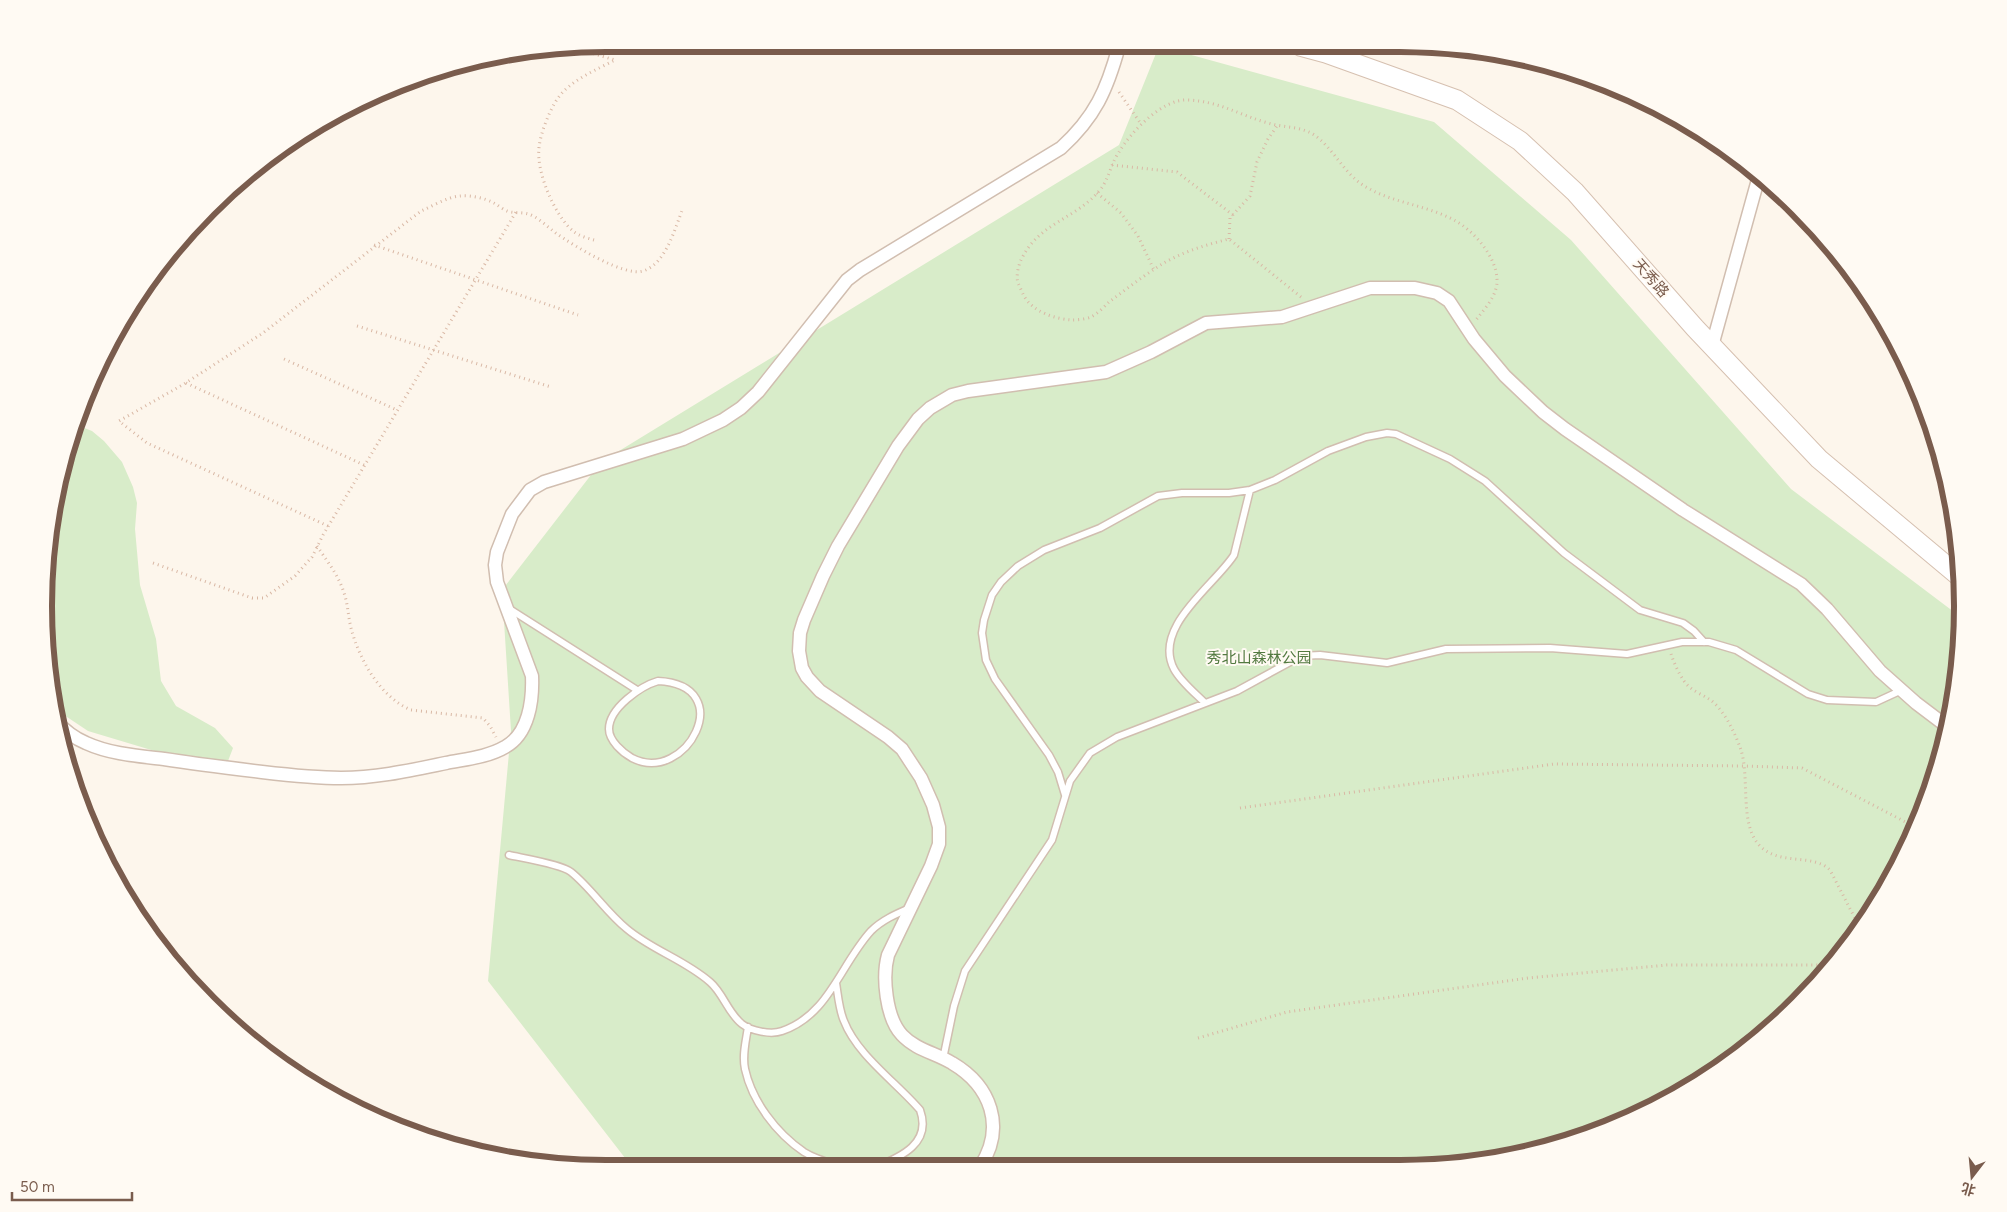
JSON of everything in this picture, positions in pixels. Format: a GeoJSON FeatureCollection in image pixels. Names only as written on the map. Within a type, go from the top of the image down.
{"type":"FeatureCollection","features":[{"type":"Feature","properties":{"kind":"main road","name":"天秀路"},"geometry":{"type":"LineString","coordinates":[[1326,53],[1457,100],[1520,141],[1576,192],[1712,346],[1819,459],[1953,571]]}},
{"type":"Feature","properties":{"kind":"street"},"geometry":{"type":"LineString","coordinates":[[67,731],[87,744],[105,749],[190,763],[300,776],[342,778],[388,774],[481,756],[503,748],[516,737],[524,726],[533,691],[532,676],[497,582],[495,565],[497,552],[512,514],[530,490],[553,479],[683,440],[724,420],[741,408],[758,392],[847,280],[860,270],[1061,148],[1078,133],[1105,92],[1117,53]]}},
{"type":"Feature","properties":{"kind":"street"},"geometry":{"type":"LineString","coordinates":[[1712,346],[1757,183]]}},
{"type":"Feature","properties":{"kind":"street"},"geometry":{"type":"LineString","coordinates":[[984,1160],[987,1153],[994,1122],[990,1106],[980,1087],[961,1069],[909,1041],[896,1026],[890,1013],[886,985],[886,965],[893,945],[931,866],[939,844],[939,828],[933,805],[921,778],[902,749],[888,737],[820,691],[807,677],[802,668],[799,651],[804,620],[816,590],[838,546],[898,446],[918,419],[930,408],[952,395],[968,390],[1106,372],[1151,352],[1206,323],[1282,317],[1370,288],[1415,288],[1437,293],[1449,301],[1468,330],[1505,376],[1543,412],[1683,510],[1801,584],[1827,609],[1880,671],[1942,722]]}},
{"type":"Feature","properties":{"kind":"lane"},"geometry":{"type":"LineString","coordinates":[[1065,796],[1058,772],[1049,755],[994,679],[986,660],[982,633],[992,595],[1001,582],[1018,566],[1044,550],[1100,528],[1158,496],[1229,493],[1250,490],[1275,480],[1328,451],[1366,437],[1386,433],[1396,434],[1450,459],[1484,481],[1564,553],[1640,610],[1683,623],[1704,642]]}},
{"type":"Feature","properties":{"kind":"lane"},"geometry":{"type":"LineString","coordinates":[[1205,703],[1178,675],[1169,657],[1169,649],[1172,637],[1184,614],[1200,592],[1228,564],[1234,555],[1250,490]]}},
{"type":"Feature","properties":{"kind":"lane"},"geometry":{"type":"LineString","coordinates":[[507,607],[637,690]]}},
{"type":"Feature","properties":{"kind":"lane"},"geometry":{"type":"LineString","coordinates":[[943,1059],[954,1006],[965,971],[1052,840],[1070,781],[1090,753],[1117,737],[1237,691],[1300,656],[1320,655],[1388,663],[1446,649],[1550,648],[1627,654],[1682,642],[1704,642],[1736,650],[1808,694],[1827,700],[1876,702],[1902,690]]}},
{"type":"Feature","properties":{"kind":"lane"},"geometry":{"type":"LineString","coordinates":[[658,681],[672,682],[685,687],[695,695],[701,705],[698,726],[693,739],[672,758],[657,763],[633,758],[619,748],[612,737],[609,729],[612,718],[624,701],[637,690],[646,684],[658,681]]}},
{"type":"Feature","properties":{"kind":"lane"},"geometry":{"type":"LineString","coordinates":[[509,855],[570,870],[626,929],[657,950],[691,968],[712,983],[742,1024],[766,1032],[780,1032],[796,1025],[818,1008],[836,983],[853,954],[872,930],[888,918],[911,907]]}},
{"type":"Feature","properties":{"kind":"lane"},"geometry":{"type":"LineString","coordinates":[[836,983],[843,1020],[852,1037],[920,1110],[924,1119],[923,1130],[918,1141],[893,1160]]}},
{"type":"Feature","properties":{"kind":"lane"},"geometry":{"type":"LineString","coordinates":[[748,1027],[744,1051],[745,1068],[754,1097],[781,1134],[805,1152],[822,1160]]}},
{"type":"Feature","properties":{"kind":"path"},"geometry":{"type":"LineString","coordinates":[[592,53],[615,60],[591,72],[559,96],[552,107],[547,122],[539,148],[539,158],[548,196],[563,220],[574,232],[594,240]]}},
{"type":"Feature","properties":{"kind":"path"},"geometry":{"type":"LineString","coordinates":[[1109,79],[1141,124]]}},
{"type":"Feature","properties":{"kind":"path"},"geometry":{"type":"LineString","coordinates":[[1228,239],[1207,244],[1154,270],[1091,317],[1076,320],[1062,319],[1042,313],[1027,301],[1017,281],[1019,266],[1028,245],[1047,229],[1082,207],[1102,188],[1119,151],[1141,124],[1157,111],[1177,101],[1186,99],[1219,104],[1252,118],[1301,129],[1316,135],[1346,171],[1363,185],[1384,197],[1454,220],[1468,230],[1482,246],[1492,262],[1497,280],[1491,301],[1468,330]]}},
{"type":"Feature","properties":{"kind":"path"},"geometry":{"type":"LineString","coordinates":[[1228,239],[1230,218],[1250,196],[1257,162],[1268,139],[1278,125]]}},
{"type":"Feature","properties":{"kind":"path"},"geometry":{"type":"LineString","coordinates":[[1112,165],[1177,172],[1233,215]]}},
{"type":"Feature","properties":{"kind":"path"},"geometry":{"type":"LineString","coordinates":[[1097,193],[1121,213],[1138,236],[1154,270]]}},
{"type":"Feature","properties":{"kind":"path"},"geometry":{"type":"LineString","coordinates":[[328,526],[147,443],[119,421],[186,383],[263,333],[374,245],[421,211],[461,196],[481,198],[492,202],[507,212],[532,215],[558,235],[594,257],[621,268],[642,271],[650,267],[660,257],[669,243],[683,208]]}},
{"type":"Feature","properties":{"kind":"path"},"geometry":{"type":"LineString","coordinates":[[153,563],[252,598],[264,598],[295,576],[312,557],[364,465],[516,212]]}},
{"type":"Feature","properties":{"kind":"path"},"geometry":{"type":"LineString","coordinates":[[1228,239],[1314,307]]}},
{"type":"Feature","properties":{"kind":"path"},"geometry":{"type":"LineString","coordinates":[[374,245],[578,315]]}},
{"type":"Feature","properties":{"kind":"path"},"geometry":{"type":"LineString","coordinates":[[357,326],[551,387]]}},
{"type":"Feature","properties":{"kind":"path"},"geometry":{"type":"LineString","coordinates":[[284,358],[397,410]]}},
{"type":"Feature","properties":{"kind":"path"},"geometry":{"type":"LineString","coordinates":[[186,383],[364,465]]}},
{"type":"Feature","properties":{"kind":"path"},"geometry":{"type":"LineString","coordinates":[[317,546],[337,577],[345,594],[351,628],[366,663],[386,694],[401,706],[411,710],[483,718],[503,748]]}},
{"type":"Feature","properties":{"kind":"path"},"geometry":{"type":"LineString","coordinates":[[1668,645],[1684,682],[1710,700],[1724,714],[1741,750],[1746,776],[1746,807],[1752,833],[1759,846],[1776,855],[1797,861],[1824,863],[1830,870],[1856,921]]}},
{"type":"Feature","properties":{"kind":"path"},"geometry":{"type":"LineString","coordinates":[[1240,808],[1554,764],[1744,766],[1802,768],[1909,824]]}},
{"type":"Feature","properties":{"kind":"path"},"geometry":{"type":"LineString","coordinates":[[1198,1038],[1287,1012],[1528,978],[1667,965],[1822,965]]}},
{"type":"Feature","properties":{"kind":"green space","name":"秀北山森林公园"},"geometry":{"type":"Polygon","coordinates":[[[1156,53],[1184,53],[1434,122],[1571,240],[1791,489],[1954,612],[1950,678],[1936,749],[1912,818],[1897,851],[1861,914],[1840,943],[1817,971],[1766,1022],[1709,1066],[1678,1085],[1613,1117],[1544,1141],[1473,1155],[1401,1160],[627,1160],[488,981],[511,731],[502,590],[601,462],[1119,145],[1156,53]]]}},
{"type":"Feature","properties":{"kind":"green space"},"geometry":{"type":"Polygon","coordinates":[[[82,427],[92,431],[104,441],[122,462],[133,487],[137,503],[135,529],[140,585],[156,639],[161,681],[176,706],[215,728],[233,748],[228,761],[158,752],[88,731],[64,715],[57,678],[54,642],[52,606],[54,570],[63,498],[82,427]]]}}]}
